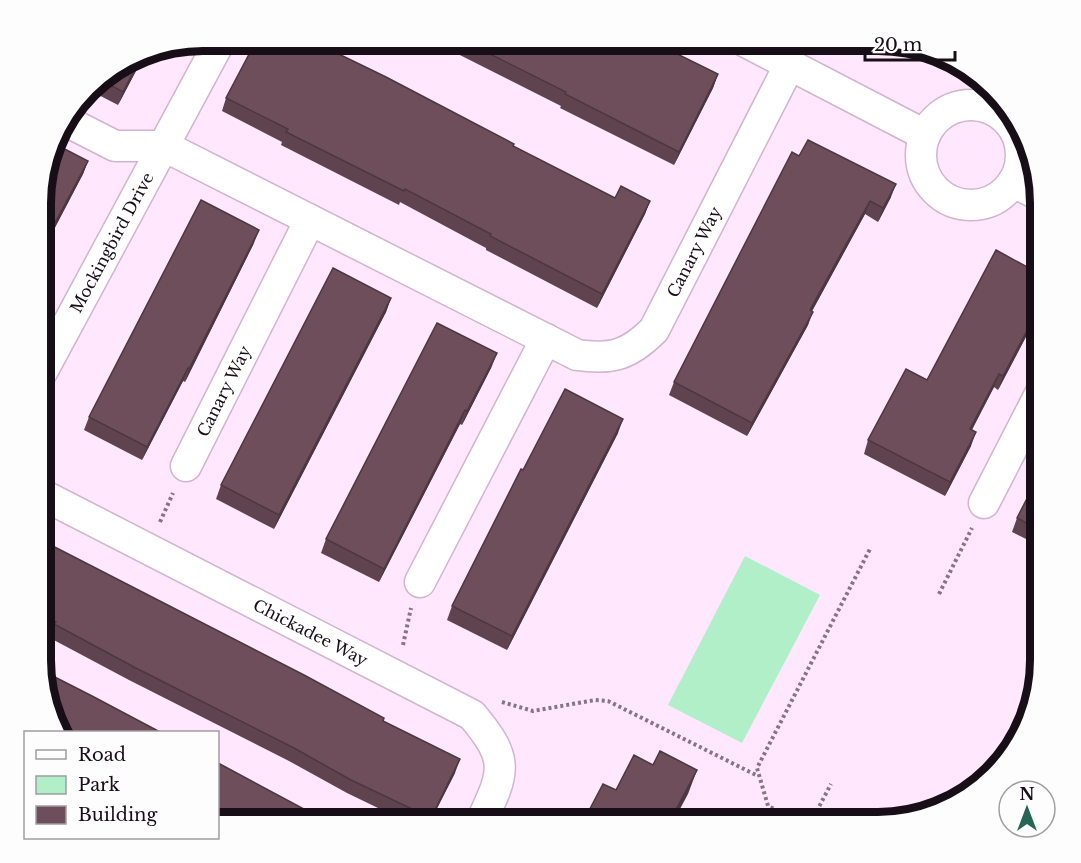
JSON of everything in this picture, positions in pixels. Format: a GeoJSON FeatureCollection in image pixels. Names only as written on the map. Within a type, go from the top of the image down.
{"type":"FeatureCollection","features":[{"type":"Feature","properties":{"kind":"street","name":"Mockingbird Drive"},"geometry":{"type":"LineString","coordinates":[[51,355],[214,51]]}},
{"type":"Feature","properties":{"kind":"street"},"geometry":{"type":"LineString","coordinates":[[764,51],[925,135]]}},
{"type":"Feature","properties":{"kind":"street","name":"Canary Way"},"geometry":{"type":"LineString","coordinates":[[165,146],[577,355],[597,358],[620,355],[639,345],[654,330],[790,64]]}},
{"type":"Feature","properties":{"kind":"street"},"geometry":{"type":"LineString","coordinates":[[1004,118],[994,111],[979,106],[962,106],[946,111],[925,135],[921,152],[923,168],[929,183],[941,195],[956,202],[972,205],[988,202],[1002,194],[1026,188],[1020,167],[1021,152]]}},
{"type":"Feature","properties":{"kind":"street","name":"Mockingbird Drive"},"geometry":{"type":"LineString","coordinates":[[74,125],[115,146],[165,146]]}},
{"type":"Feature","properties":{"kind":"street","name":"Canary Way"},"geometry":{"type":"LineString","coordinates":[[186,466],[310,219]]}},
{"type":"Feature","properties":{"kind":"street"},"geometry":{"type":"LineString","coordinates":[[420,582],[546,339]]}},
{"type":"Feature","properties":{"kind":"street"},"geometry":{"type":"LineString","coordinates":[[984,503],[1030,413]]}},
{"type":"Feature","properties":{"kind":"street","name":"Chickadee Way"},"geometry":{"type":"LineString","coordinates":[[51,499],[472,715],[492,738],[502,766],[495,793],[486,812]]}},
{"type":"Feature","properties":{"kind":"path"},"geometry":{"type":"LineString","coordinates":[[158,526],[186,466]]}},
{"type":"Feature","properties":{"kind":"path"},"geometry":{"type":"LineString","coordinates":[[939,594],[984,503]]}},
{"type":"Feature","properties":{"kind":"path"},"geometry":{"type":"LineString","coordinates":[[780,812],[768,806],[757,768],[870,549]]}},
{"type":"Feature","properties":{"kind":"path"},"geometry":{"type":"LineString","coordinates":[[402,652],[408,618],[420,582]]}},
{"type":"Feature","properties":{"kind":"path"},"geometry":{"type":"LineString","coordinates":[[499,701],[533,711],[595,700],[608,701],[758,776]]}},
{"type":"Feature","properties":{"kind":"path"},"geometry":{"type":"LineString","coordinates":[[816,812],[831,784]]}},
{"type":"Feature","properties":{"kind":"green space"},"geometry":{"type":"Polygon","coordinates":[[[745,556],[820,595],[742,743],[668,705],[745,556]]]}},
{"type":"Feature","properties":{"kind":"building"},"geometry":{"type":"Polygon","coordinates":[[[251,51],[333,51],[615,198],[621,186],[650,201],[602,294],[405,189],[404,191],[286,132],[288,129],[226,98],[251,51]]]}},
{"type":"Feature","properties":{"kind":"building"},"geometry":{"type":"Polygon","coordinates":[[[484,51],[671,51],[718,74],[679,152],[565,94],[566,92],[484,51]]]}},
{"type":"Feature","properties":{"kind":"building"},"geometry":{"type":"Polygon","coordinates":[[[136,67],[123,92],[109,84],[136,67]]]}},
{"type":"Feature","properties":{"kind":"building"},"geometry":{"type":"Polygon","coordinates":[[[808,140],[896,184],[883,208],[870,201],[810,310],[813,312],[752,423],[674,382],[792,152],[799,156],[808,140]]]}},
{"type":"Feature","properties":{"kind":"building"},"geometry":{"type":"Polygon","coordinates":[[[62,148],[88,161],[56,221],[51,218],[52,183],[62,148]]]}},
{"type":"Feature","properties":{"kind":"building"},"geometry":{"type":"Polygon","coordinates":[[[201,200],[259,230],[147,447],[89,417],[201,200]]]}},
{"type":"Feature","properties":{"kind":"building"},"geometry":{"type":"Polygon","coordinates":[[[996,250],[1030,269],[1030,325],[1003,376],[999,374],[970,429],[976,432],[950,482],[868,440],[906,369],[927,380],[996,250]]]}},
{"type":"Feature","properties":{"kind":"building"},"geometry":{"type":"Polygon","coordinates":[[[333,268],[391,298],[279,515],[221,485],[333,268]]]}},
{"type":"Feature","properties":{"kind":"building"},"geometry":{"type":"Polygon","coordinates":[[[437,323],[497,353],[467,411],[465,410],[384,569],[326,539],[437,323]]]}},
{"type":"Feature","properties":{"kind":"building"},"geometry":{"type":"Polygon","coordinates":[[[565,389],[623,419],[512,636],[452,606],[521,469],[523,470],[565,389]]]}},
{"type":"Feature","properties":{"kind":"building"},"geometry":{"type":"Polygon","coordinates":[[[1030,493],[1030,525],[1017,518],[1030,493]]]}},
{"type":"Feature","properties":{"kind":"building"},"geometry":{"type":"Polygon","coordinates":[[[51,545],[304,675],[384,718],[383,721],[460,759],[434,812],[418,812],[351,780],[294,748],[134,667],[54,624],[56,622],[51,620],[51,545]]]}},
{"type":"Feature","properties":{"kind":"building"},"geometry":{"type":"Polygon","coordinates":[[[52,676],[158,731],[69,731],[56,699],[52,676]]]}},
{"type":"Feature","properties":{"kind":"building"},"geometry":{"type":"Polygon","coordinates":[[[660,751],[697,770],[675,812],[588,812],[603,784],[616,790],[634,755],[653,765],[660,751]]]}},
{"type":"Feature","properties":{"kind":"building"},"geometry":{"type":"Polygon","coordinates":[[[219,764],[309,812],[219,812],[219,764]]]}}]}
